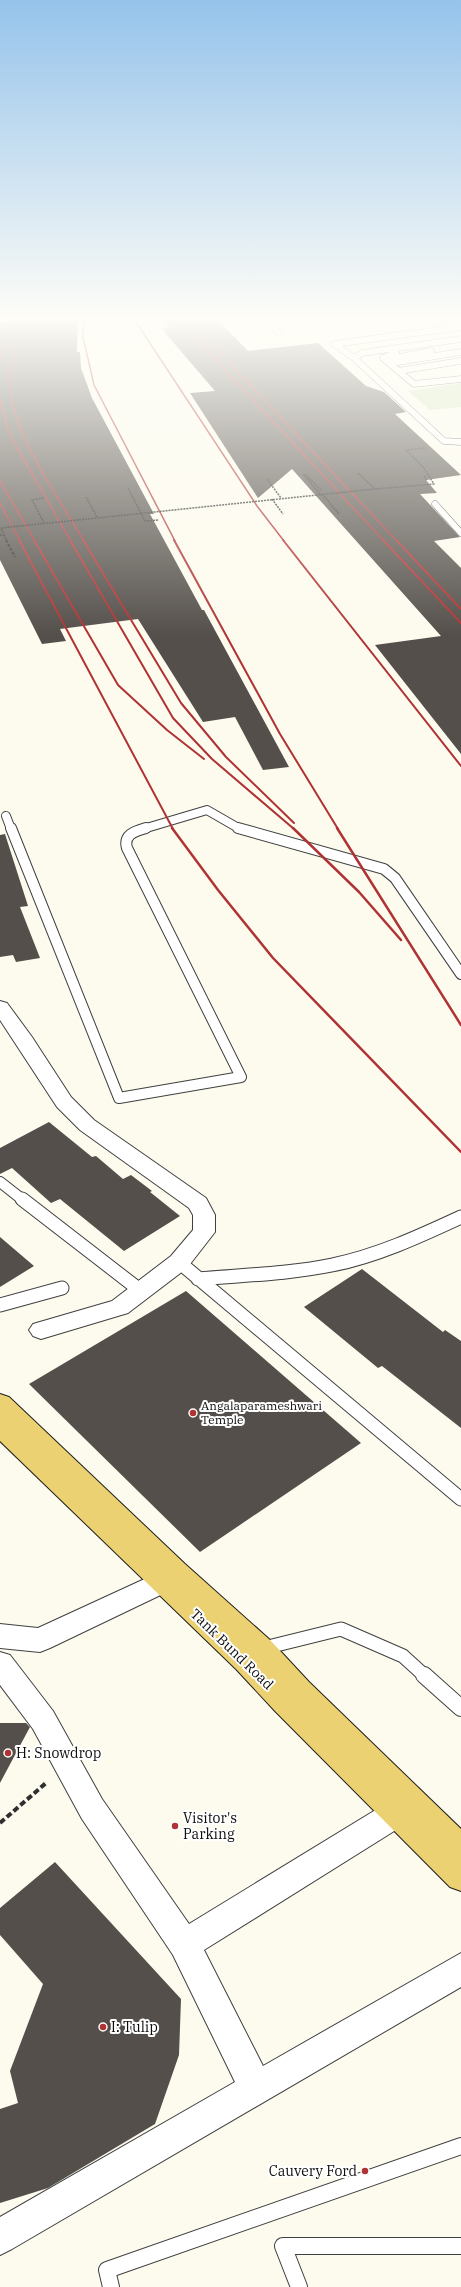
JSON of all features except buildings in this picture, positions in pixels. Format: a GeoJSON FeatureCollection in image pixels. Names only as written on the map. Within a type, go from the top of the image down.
{"type":"FeatureCollection","features":[{"type":"Feature","properties":{"kind":"main road","name":"Tank Bund Road"},"geometry":{"type":"LineString","coordinates":[[0,1404],[175,1572],[260,1649],[299,1691],[461,1850]]}},
{"type":"Feature","properties":{"kind":"main road","name":"Tank Bund Road"},"geometry":{"type":"LineString","coordinates":[[0,1425],[162,1582],[246,1660],[461,1876]]}},
{"type":"Feature","properties":{"kind":"street"},"geometry":{"type":"LineString","coordinates":[[0,1007],[25,1041],[64,1102],[87,1125],[198,1202],[204,1215],[204,1232],[179,1262],[120,1307],[41,1330]]}},
{"type":"Feature","properties":{"kind":"street"},"geometry":{"type":"LineString","coordinates":[[0,1636],[40,1640],[162,1582]]}},
{"type":"Feature","properties":{"kind":"street"},"geometry":{"type":"LineString","coordinates":[[0,1664],[43,1720],[92,1809],[184,1944],[256,2088]]}},
{"type":"Feature","properties":{"kind":"street"},"geometry":{"type":"LineString","coordinates":[[184,1944],[397,1813]]}},
{"type":"Feature","properties":{"kind":"street"},"geometry":{"type":"LineString","coordinates":[[0,2237],[441,1979],[461,1969]]}},
{"type":"Feature","properties":{"kind":"lane"},"geometry":{"type":"LineString","coordinates":[[425,423],[444,441],[461,442]]}},
{"type":"Feature","properties":{"kind":"lane"},"geometry":{"type":"LineString","coordinates":[[435,504],[461,533]]}},
{"type":"Feature","properties":{"kind":"lane"},"geometry":{"type":"LineString","coordinates":[[6,816],[120,1098],[241,1077],[126,845],[129,835],[137,831],[207,810],[241,830],[384,869],[395,878],[461,974]]}},
{"type":"Feature","properties":{"kind":"lane"},"geometry":{"type":"LineString","coordinates":[[0,1182],[141,1291]]}},
{"type":"Feature","properties":{"kind":"lane"},"geometry":{"type":"LineString","coordinates":[[198,1279],[315,1268],[375,1253],[418,1238],[461,1217]]}},
{"type":"Feature","properties":{"kind":"lane"},"geometry":{"type":"LineString","coordinates":[[179,1262],[461,1499]]}},
{"type":"Feature","properties":{"kind":"lane"},"geometry":{"type":"LineString","coordinates":[[0,1305],[62,1288]]}},
{"type":"Feature","properties":{"kind":"lane"},"geometry":{"type":"LineString","coordinates":[[260,1649],[341,1629],[404,1656],[461,1708]]}},
{"type":"Feature","properties":{"kind":"lane"},"geometry":{"type":"LineString","coordinates":[[111,2287],[106,2270],[461,2146]]}},
{"type":"Feature","properties":{"kind":"lane"},"geometry":{"type":"LineString","coordinates":[[299,2287],[283,2246],[461,2246]]}},
{"type":"Feature","properties":{"kind":"path"},"geometry":{"type":"LineString","coordinates":[[15,557],[0,528],[281,498],[434,484],[428,477],[423,467],[406,450],[431,447],[444,441]]}},
{"type":"Feature","properties":{"kind":"path"},"geometry":{"type":"LineString","coordinates":[[358,473],[375,489]]}},
{"type":"Feature","properties":{"kind":"path"},"geometry":{"type":"LineString","coordinates":[[302,474],[339,514]]}},
{"type":"Feature","properties":{"kind":"path"},"geometry":{"type":"LineString","coordinates":[[305,474],[322,491]]}},
{"type":"Feature","properties":{"kind":"path"},"geometry":{"type":"LineString","coordinates":[[427,480],[424,477],[428,477]]}},
{"type":"Feature","properties":{"kind":"path"},"geometry":{"type":"LineString","coordinates":[[267,479],[281,498]]}},
{"type":"Feature","properties":{"kind":"path"},"geometry":{"type":"LineString","coordinates":[[128,488],[145,521],[159,520]]}},
{"type":"Feature","properties":{"kind":"path"},"geometry":{"type":"LineString","coordinates":[[86,497],[98,517]]}},
{"type":"Feature","properties":{"kind":"path"},"geometry":{"type":"LineString","coordinates":[[44,498],[32,500],[44,524]]}},
{"type":"Feature","properties":{"kind":"path"},"geometry":{"type":"LineString","coordinates":[[272,499],[283,514]]}},
{"type":"Feature","properties":{"kind":"path"},"geometry":{"type":"LineString","coordinates":[[0,1823],[68,1764]]}},
{"type":"Feature","properties":{"kind":"railway"},"geometry":{"type":"LineString","coordinates":[[6,423],[17,448],[71,541]]}},
{"type":"Feature","properties":{"kind":"railway"},"geometry":{"type":"LineString","coordinates":[[19,423],[33,456],[84,541]]}},
{"type":"Feature","properties":{"kind":"railway"},"geometry":{"type":"LineString","coordinates":[[114,423],[175,541]]}},
{"type":"Feature","properties":{"kind":"railway"},"geometry":{"type":"LineString","coordinates":[[202,423],[257,506],[284,541]]}},
{"type":"Feature","properties":{"kind":"railway"},"geometry":{"type":"LineString","coordinates":[[274,423],[384,541]]}},
{"type":"Feature","properties":{"kind":"railway"},"geometry":{"type":"LineString","coordinates":[[286,423],[397,541]]}},
{"type":"Feature","properties":{"kind":"railway"},"geometry":{"type":"LineString","coordinates":[[0,481],[35,541]]}},
{"type":"Feature","properties":{"kind":"railway"},"geometry":{"type":"LineString","coordinates":[[0,503],[20,541]]}},
{"type":"Feature","properties":{"kind":"railway"},"geometry":{"type":"LineString","coordinates":[[19,540],[173,829]]}},
{"type":"Feature","properties":{"kind":"railway"},"geometry":{"type":"LineString","coordinates":[[34,540],[118,685],[167,730],[204,759]]}},
{"type":"Feature","properties":{"kind":"railway"},"geometry":{"type":"LineString","coordinates":[[70,540],[173,718],[212,759],[294,829]]}},
{"type":"Feature","properties":{"kind":"railway"},"geometry":{"type":"LineString","coordinates":[[83,540],[181,703],[226,757],[294,823]]}},
{"type":"Feature","properties":{"kind":"railway"},"geometry":{"type":"LineString","coordinates":[[174,540],[280,734],[338,829]]}},
{"type":"Feature","properties":{"kind":"railway"},"geometry":{"type":"LineString","coordinates":[[283,540],[461,766]]}},
{"type":"Feature","properties":{"kind":"railway"},"geometry":{"type":"LineString","coordinates":[[383,540],[461,623]]}},
{"type":"Feature","properties":{"kind":"railway"},"geometry":{"type":"LineString","coordinates":[[396,540],[461,609]]}},
{"type":"Feature","properties":{"kind":"railway"},"geometry":{"type":"LineString","coordinates":[[172,828],[218,890],[273,958],[461,1152]]}},
{"type":"Feature","properties":{"kind":"railway"},"geometry":{"type":"LineString","coordinates":[[293,828],[359,892],[401,940]]}},
{"type":"Feature","properties":{"kind":"railway"},"geometry":{"type":"LineString","coordinates":[[337,828],[461,1025]]}},
{"type":"Feature","properties":{"kind":"place","name":"Angalaparameshwari Temple"},"geometry":{"type":"Point","coordinates":[193,1413]}},
{"type":"Feature","properties":{"kind":"place","name":"H: Snowdrop"},"geometry":{"type":"Point","coordinates":[8,1753]}},
{"type":"Feature","properties":{"kind":"place","name":"Visitor's Parking"},"geometry":{"type":"Point","coordinates":[175,1826]}},
{"type":"Feature","properties":{"kind":"place","name":"I: Tulip"},"geometry":{"type":"Point","coordinates":[103,2027]}},
{"type":"Feature","properties":{"kind":"place","name":"Cauvery Ford"},"geometry":{"type":"Point","coordinates":[365,2171]}}]}
